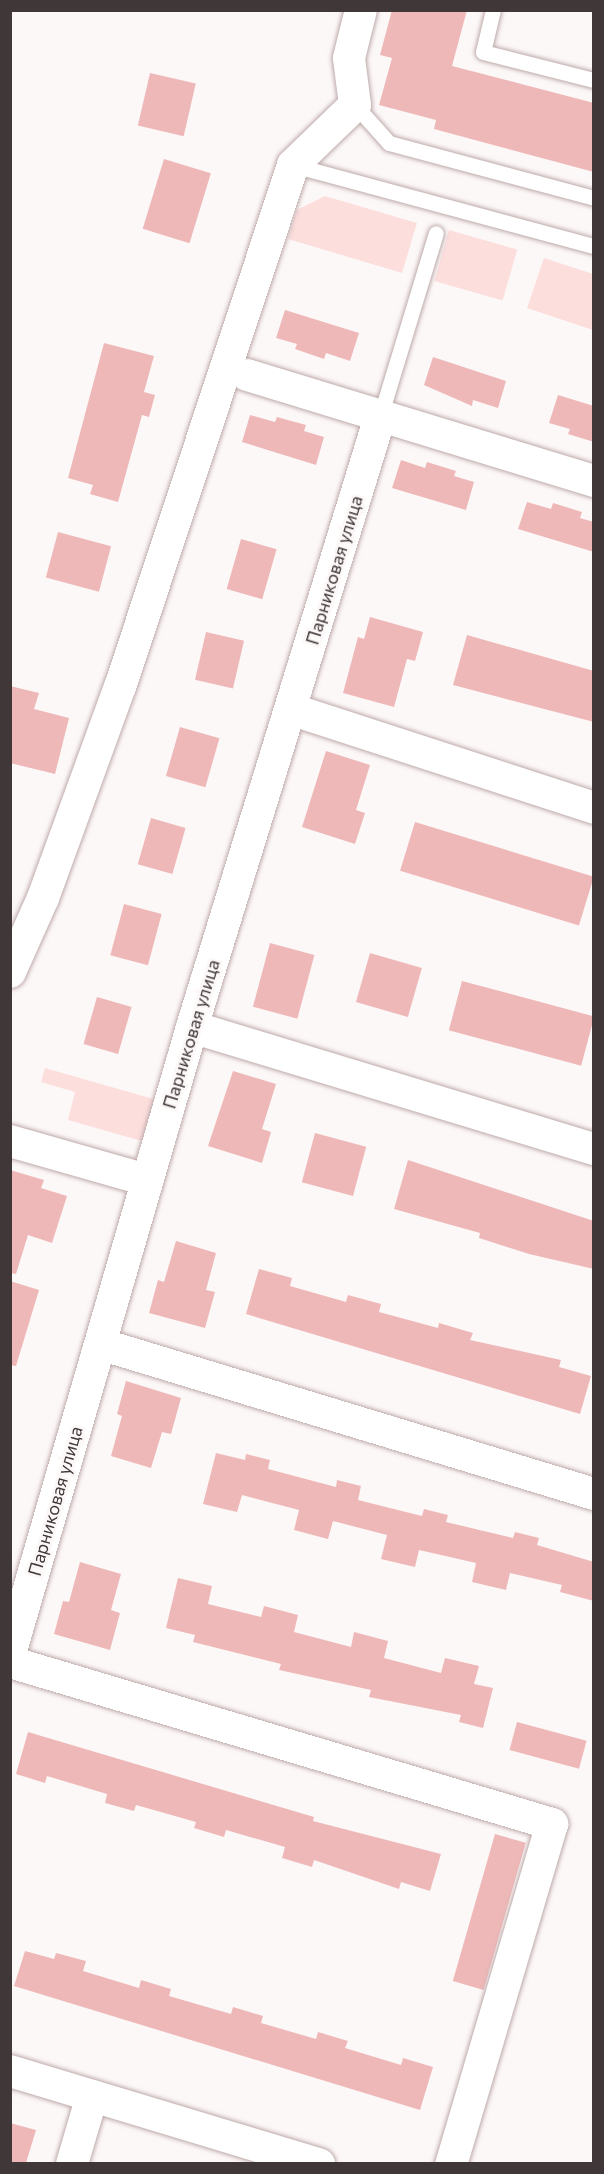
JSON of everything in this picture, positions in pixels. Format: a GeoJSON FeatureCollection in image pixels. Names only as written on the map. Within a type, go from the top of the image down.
{"type":"FeatureCollection","features":[{"type":"Feature","properties":{"kind":"street"},"geometry":{"type":"LineString","coordinates":[[10,972],[43,898],[120,687],[293,165],[355,105],[349,58],[361,10]]}},
{"type":"Feature","properties":{"kind":"street"},"geometry":{"type":"LineString","coordinates":[[247,375],[594,481]]}},
{"type":"Feature","properties":{"kind":"street","name":"Парниковая улица"},"geometry":{"type":"LineString","coordinates":[[10,1654],[192,1027],[292,710],[380,417]]}},
{"type":"Feature","properties":{"kind":"street"},"geometry":{"type":"LineString","coordinates":[[292,710],[594,807]]}},
{"type":"Feature","properties":{"kind":"street"},"geometry":{"type":"LineString","coordinates":[[192,1027],[594,1149]]}},
{"type":"Feature","properties":{"kind":"street"},"geometry":{"type":"LineString","coordinates":[[10,1141],[147,1180]]}},
{"type":"Feature","properties":{"kind":"street"},"geometry":{"type":"LineString","coordinates":[[100,1344],[594,1494]]}},
{"type":"Feature","properties":{"kind":"street"},"geometry":{"type":"LineString","coordinates":[[10,1662],[552,1824],[451,2163]]}},
{"type":"Feature","properties":{"kind":"street"},"geometry":{"type":"LineString","coordinates":[[10,2071],[319,2163]]}},
{"type":"Feature","properties":{"kind":"street"},"geometry":{"type":"LineString","coordinates":[[72,2163],[93,2096]]}},
{"type":"Feature","properties":{"kind":"lane"},"geometry":{"type":"LineString","coordinates":[[493,10],[483,52],[594,80]]}},
{"type":"Feature","properties":{"kind":"lane"},"geometry":{"type":"LineString","coordinates":[[355,105],[389,143],[594,198]]}},
{"type":"Feature","properties":{"kind":"lane"},"geometry":{"type":"LineString","coordinates":[[293,165],[594,246]]}},
{"type":"Feature","properties":{"kind":"lane"},"geometry":{"type":"LineString","coordinates":[[380,417],[436,233]]}},
{"type":"Feature","properties":{"kind":"shaded area"},"geometry":{"type":"Polygon","coordinates":[[[325,196],[417,223],[402,273],[288,239],[297,210],[325,196]]]}},
{"type":"Feature","properties":{"kind":"shaded area"},"geometry":{"type":"Polygon","coordinates":[[[449,230],[517,250],[503,301],[434,281],[449,230]]]}},
{"type":"Feature","properties":{"kind":"shaded area"},"geometry":{"type":"Polygon","coordinates":[[[544,258],[593,274],[593,330],[527,308],[544,258]]]}},
{"type":"Feature","properties":{"kind":"shaded area"},"geometry":{"type":"Polygon","coordinates":[[[45,1068],[157,1100],[145,1142],[68,1120],[75,1092],[41,1082],[45,1068]]]}},
{"type":"Feature","properties":{"kind":"building"},"geometry":{"type":"Polygon","coordinates":[[[392,10],[467,10],[452,66],[594,103],[594,172],[434,129],[436,120],[379,105],[392,58],[380,55],[392,10]]]}},
{"type":"Feature","properties":{"kind":"building"},"geometry":{"type":"Polygon","coordinates":[[[150,73],[196,84],[184,136],[138,126],[150,73]]]}},
{"type":"Feature","properties":{"kind":"building"},"geometry":{"type":"Polygon","coordinates":[[[164,159],[211,173],[190,243],[143,229],[164,159]]]}},
{"type":"Feature","properties":{"kind":"building"},"geometry":{"type":"Polygon","coordinates":[[[285,310],[359,333],[350,361],[326,353],[324,359],[295,349],[297,344],[276,338],[285,310]]]}},
{"type":"Feature","properties":{"kind":"building"},"geometry":{"type":"Polygon","coordinates":[[[104,343],[154,356],[144,392],[155,395],[149,417],[142,415],[118,502],[90,494],[93,485],[68,478],[104,343]]]}},
{"type":"Feature","properties":{"kind":"building"},"geometry":{"type":"Polygon","coordinates":[[[433,357],[506,381],[498,408],[473,400],[472,406],[424,385],[433,357]]]}},
{"type":"Feature","properties":{"kind":"building"},"geometry":{"type":"Polygon","coordinates":[[[558,395],[594,406],[594,442],[568,434],[570,429],[549,423],[558,395]]]}},
{"type":"Feature","properties":{"kind":"building"},"geometry":{"type":"Polygon","coordinates":[[[250,415],[275,422],[277,417],[306,425],[304,431],[324,437],[316,465],[242,442],[250,415]]]}},
{"type":"Feature","properties":{"kind":"building"},"geometry":{"type":"Polygon","coordinates":[[[401,460],[425,468],[427,462],[456,471],[454,476],[474,482],[466,510],[392,488],[401,460]]]}},
{"type":"Feature","properties":{"kind":"building"},"geometry":{"type":"Polygon","coordinates":[[[527,502],[551,509],[553,503],[582,512],[580,518],[594,522],[594,552],[518,529],[527,502]]]}},
{"type":"Feature","properties":{"kind":"building"},"geometry":{"type":"Polygon","coordinates":[[[58,532],[111,546],[99,592],[46,577],[58,532]]]}},
{"type":"Feature","properties":{"kind":"building"},"geometry":{"type":"Polygon","coordinates":[[[241,539],[277,549],[262,599],[227,589],[241,539]]]}},
{"type":"Feature","properties":{"kind":"building"},"geometry":{"type":"Polygon","coordinates":[[[370,617],[423,632],[415,661],[407,659],[394,707],[343,693],[358,637],[364,639],[370,617]]]}},
{"type":"Feature","properties":{"kind":"building"},"geometry":{"type":"Polygon","coordinates":[[[206,632],[244,641],[233,689],[195,680],[206,632]]]}},
{"type":"Feature","properties":{"kind":"building"},"geometry":{"type":"Polygon","coordinates":[[[467,635],[594,671],[594,722],[453,685],[467,635]]]}},
{"type":"Feature","properties":{"kind":"building"},"geometry":{"type":"Polygon","coordinates":[[[10,686],[39,693],[34,709],[69,718],[55,774],[10,763],[10,686]]]}},
{"type":"Feature","properties":{"kind":"building"},"geometry":{"type":"Polygon","coordinates":[[[180,727],[219,738],[205,787],[166,776],[180,727]]]}},
{"type":"Feature","properties":{"kind":"building"},"geometry":{"type":"Polygon","coordinates":[[[326,751],[370,765],[356,810],[365,813],[355,844],[302,827],[326,751]]]}},
{"type":"Feature","properties":{"kind":"building"},"geometry":{"type":"Polygon","coordinates":[[[151,818],[186,828],[172,874],[138,864],[151,818]]]}},
{"type":"Feature","properties":{"kind":"building"},"geometry":{"type":"Polygon","coordinates":[[[415,822],[594,877],[579,925],[400,871],[415,822]]]}},
{"type":"Feature","properties":{"kind":"building"},"geometry":{"type":"Polygon","coordinates":[[[124,904],[162,914],[148,965],[110,955],[124,904]]]}},
{"type":"Feature","properties":{"kind":"building"},"geometry":{"type":"Polygon","coordinates":[[[270,943],[314,955],[297,1019],[253,1007],[270,943]]]}},
{"type":"Feature","properties":{"kind":"building"},"geometry":{"type":"Polygon","coordinates":[[[370,953],[422,968],[408,1017],[356,1002],[370,953]]]}},
{"type":"Feature","properties":{"kind":"building"},"geometry":{"type":"Polygon","coordinates":[[[462,981],[594,1016],[581,1066],[449,1030],[462,981]]]}},
{"type":"Feature","properties":{"kind":"building"},"geometry":{"type":"Polygon","coordinates":[[[97,997],[132,1007],[118,1054],[83,1044],[97,997]]]}},
{"type":"Feature","properties":{"kind":"building"},"geometry":{"type":"Polygon","coordinates":[[[233,1071],[276,1084],[262,1129],[271,1132],[262,1163],[208,1146],[233,1071]]]}},
{"type":"Feature","properties":{"kind":"building"},"geometry":{"type":"Polygon","coordinates":[[[315,1133],[366,1147],[353,1196],[302,1182],[315,1133]]]}},
{"type":"Feature","properties":{"kind":"building"},"geometry":{"type":"Polygon","coordinates":[[[408,1160],[594,1221],[594,1269],[529,1254],[479,1238],[480,1233],[394,1209],[408,1160]]]}},
{"type":"Feature","properties":{"kind":"building"},"geometry":{"type":"Polygon","coordinates":[[[10,1170],[44,1180],[41,1188],[67,1196],[52,1243],[28,1235],[16,1274],[10,1273],[10,1170]]]}},
{"type":"Feature","properties":{"kind":"building"},"geometry":{"type":"Polygon","coordinates":[[[176,1241],[216,1253],[206,1290],[215,1292],[205,1328],[149,1313],[158,1280],[164,1282],[176,1241]]]}},
{"type":"Feature","properties":{"kind":"building"},"geometry":{"type":"Polygon","coordinates":[[[259,1269],[292,1278],[290,1286],[346,1302],[348,1295],[381,1304],[379,1312],[438,1328],[439,1323],[473,1333],[470,1340],[561,1360],[559,1367],[591,1376],[580,1414],[246,1314],[259,1269]]]}},
{"type":"Feature","properties":{"kind":"building"},"geometry":{"type":"Polygon","coordinates":[[[10,1281],[39,1290],[16,1366],[10,1365],[10,1281]]]}},
{"type":"Feature","properties":{"kind":"building"},"geometry":{"type":"Polygon","coordinates":[[[126,1381],[181,1398],[171,1434],[162,1432],[151,1468],[111,1456],[122,1416],[117,1414],[126,1381]]]}},
{"type":"Feature","properties":{"kind":"building"},"geometry":{"type":"Polygon","coordinates":[[[216,1453],[245,1460],[246,1454],[270,1460],[268,1469],[336,1487],[337,1480],[361,1486],[358,1500],[422,1516],[424,1509],[448,1515],[446,1522],[513,1538],[515,1532],[539,1538],[537,1545],[594,1562],[594,1601],[560,1592],[562,1585],[510,1573],[506,1590],[472,1582],[476,1563],[419,1550],[415,1567],[381,1559],[387,1535],[333,1521],[328,1539],[294,1530],[299,1510],[242,1495],[237,1512],[203,1504],[216,1453]]]}},
{"type":"Feature","properties":{"kind":"building"},"geometry":{"type":"Polygon","coordinates":[[[80,1562],[121,1574],[111,1610],[120,1613],[110,1650],[54,1634],[63,1601],[69,1602],[80,1562]]]}},
{"type":"Feature","properties":{"kind":"building"},"geometry":{"type":"Polygon","coordinates":[[[178,1578],[212,1586],[208,1604],[261,1617],[264,1606],[298,1615],[294,1632],[351,1647],[354,1632],[388,1641],[384,1658],[441,1673],[445,1658],[479,1666],[474,1684],[493,1688],[483,1728],[459,1722],[461,1715],[369,1697],[371,1690],[279,1670],[281,1664],[193,1642],[195,1635],[166,1628],[178,1578]]]}},
{"type":"Feature","properties":{"kind":"building"},"geometry":{"type":"Polygon","coordinates":[[[517,1722],[587,1741],[579,1769],[509,1750],[517,1722]]]}},
{"type":"Feature","properties":{"kind":"building"},"geometry":{"type":"Polygon","coordinates":[[[28,1732],[314,1817],[313,1821],[441,1854],[430,1891],[401,1882],[399,1889],[314,1860],[312,1867],[282,1858],[285,1847],[226,1830],[224,1837],[194,1828],[196,1822],[136,1805],[134,1811],[105,1803],[107,1794],[47,1776],[45,1783],[16,1774],[28,1732]]]}},
{"type":"Feature","properties":{"kind":"building"},"geometry":{"type":"Polygon","coordinates":[[[495,1834],[526,1843],[484,1990],[453,1981],[495,1834]]]}},
{"type":"Feature","properties":{"kind":"building"},"geometry":{"type":"Polygon","coordinates":[[[25,1951],[54,1959],[56,1953],[86,1961],[83,1971],[139,1988],[141,1980],[171,1989],[169,1996],[231,2014],[233,2007],[263,2016],[261,2023],[316,2039],[318,2032],[348,2041],[345,2048],[401,2065],[403,2058],[433,2067],[420,2110],[14,1986],[25,1951]]]}},
{"type":"Feature","properties":{"kind":"building"},"geometry":{"type":"Polygon","coordinates":[[[10,2123],[36,2130],[26,2163],[10,2163],[10,2123]]]}}]}
